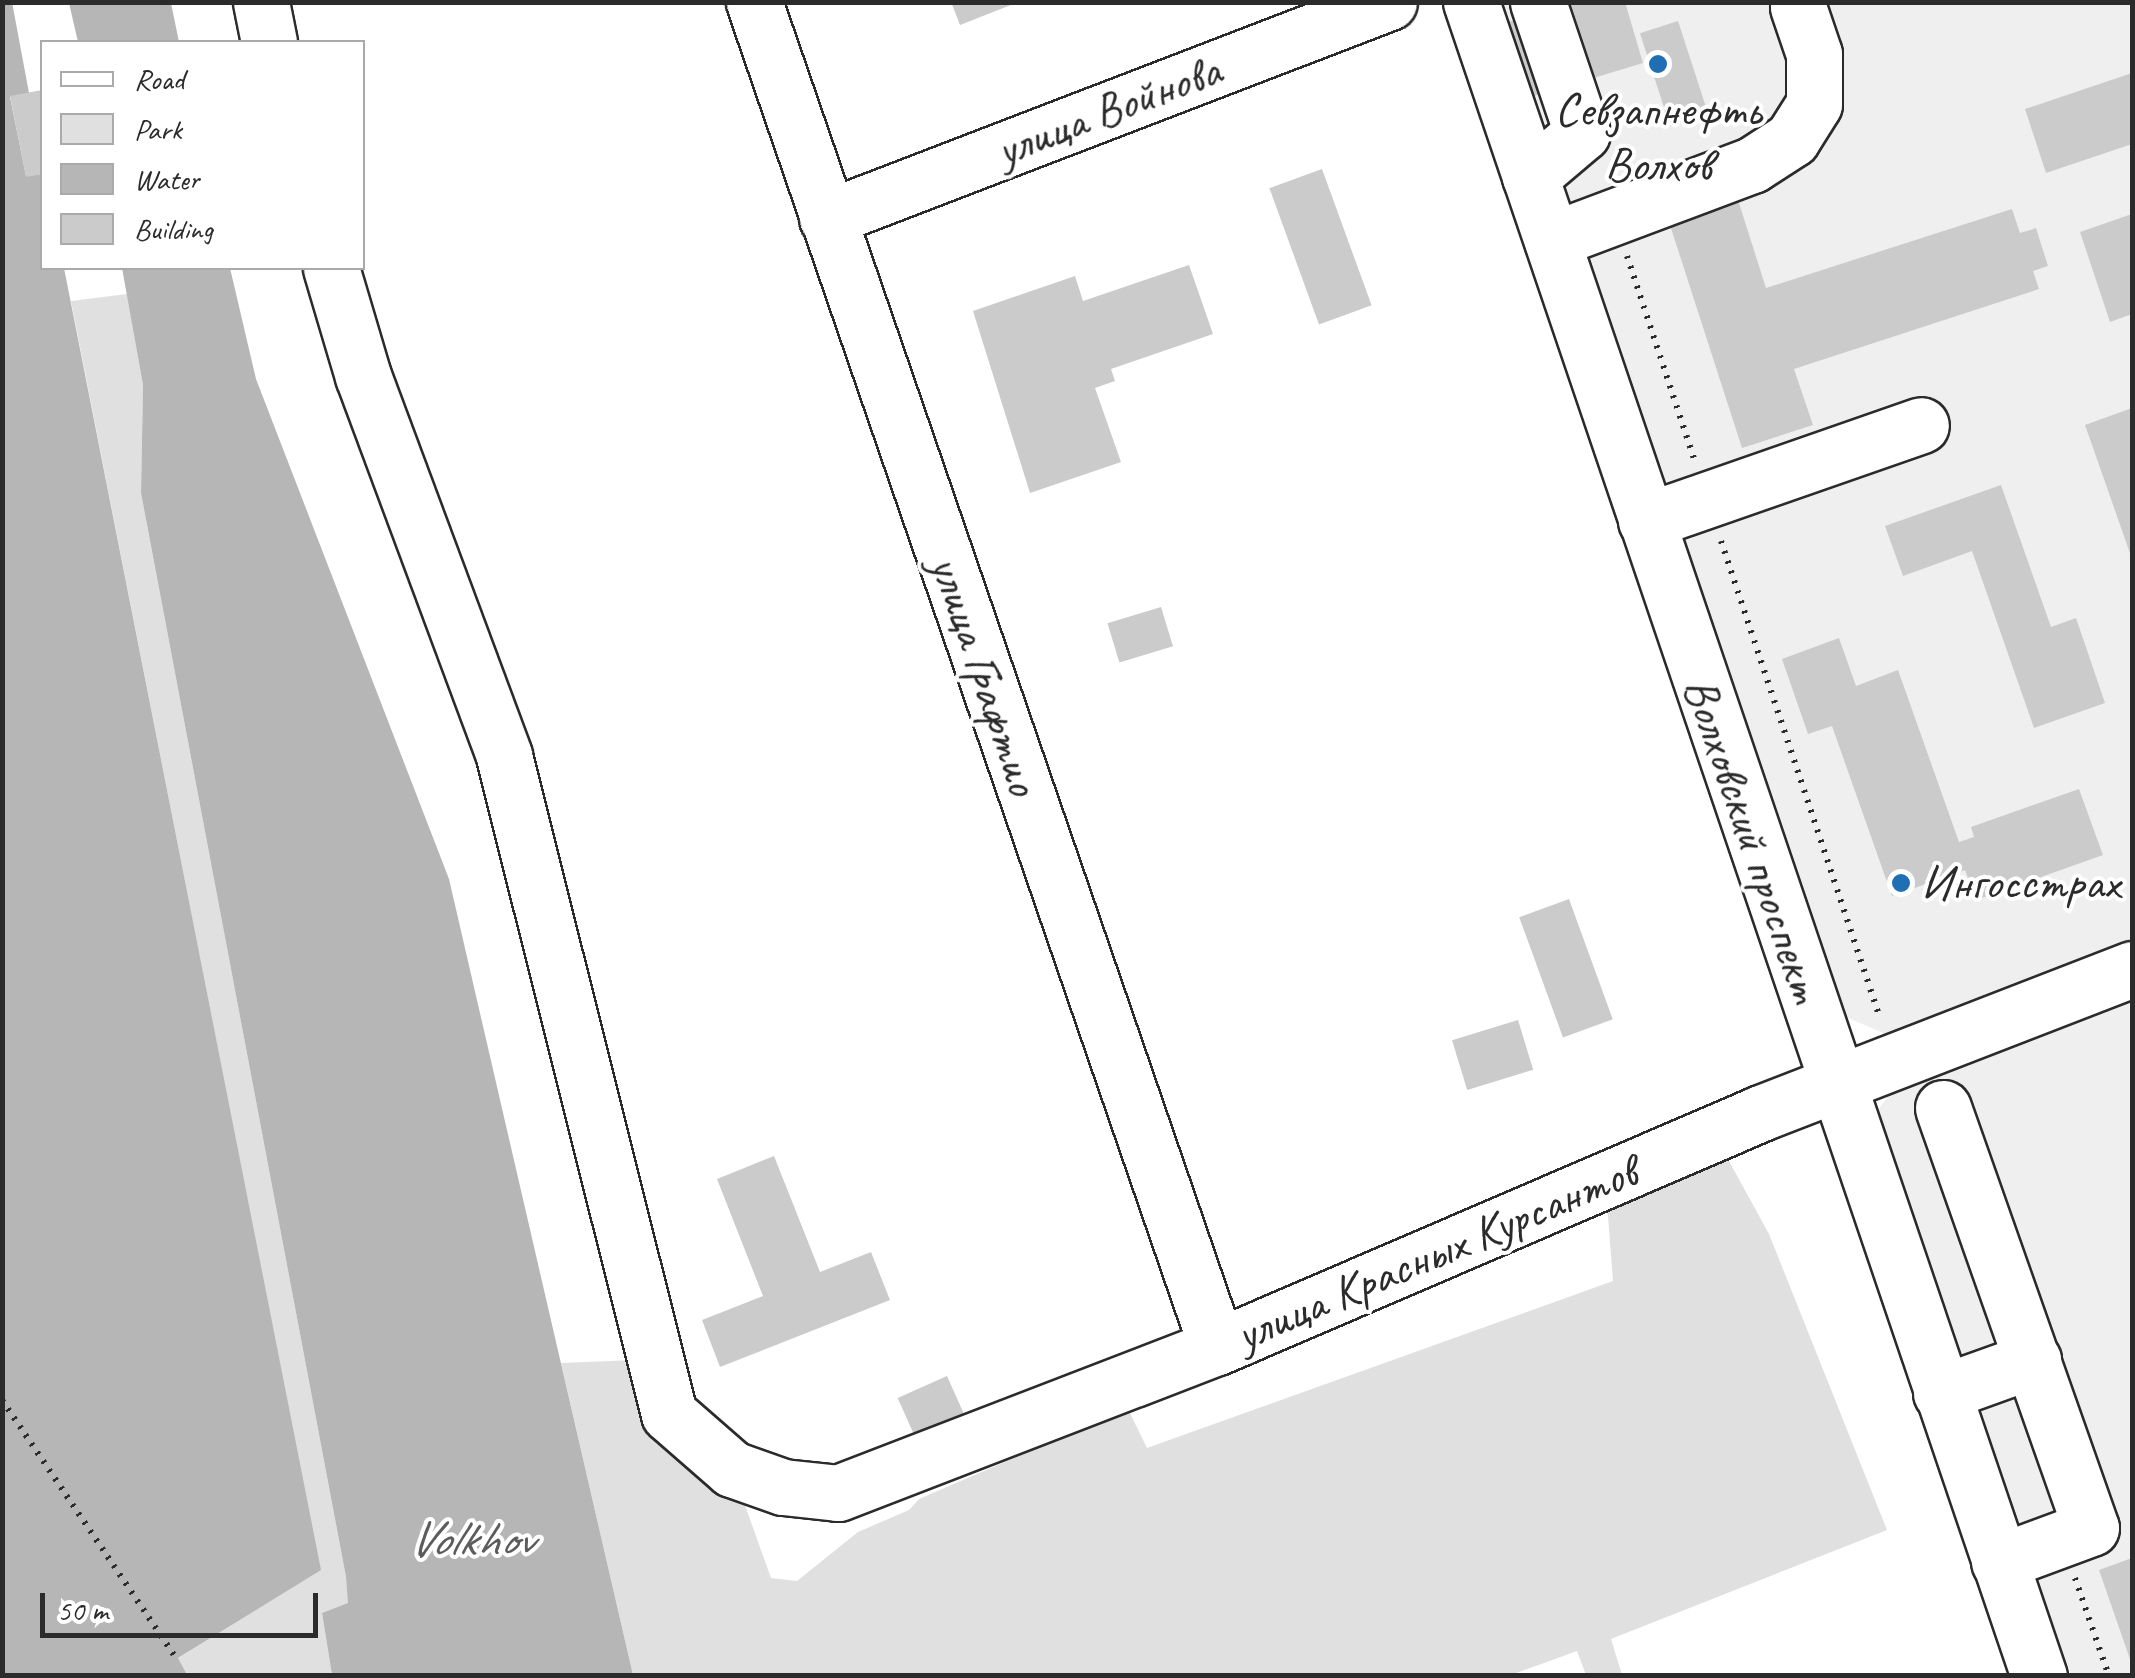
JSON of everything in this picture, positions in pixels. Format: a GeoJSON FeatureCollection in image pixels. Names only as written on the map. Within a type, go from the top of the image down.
{"type":"FeatureCollection","features":[{"type":"Feature","properties":{"kind":"street"},"geometry":{"type":"LineString","coordinates":[[261,2],[269,40]]}},
{"type":"Feature","properties":{"kind":"street","name":"улица Графтио"},"geometry":{"type":"LineString","coordinates":[[754,2],[1217,1347]]}},
{"type":"Feature","properties":{"kind":"street","name":"улица Войнова"},"geometry":{"type":"LineString","coordinates":[[827,218],[1389,2]]}},
{"type":"Feature","properties":{"kind":"street","name":"Волховский проспект"},"geometry":{"type":"LineString","coordinates":[[1471,2],[1940,1394],[2039,1676]]}},
{"type":"Feature","properties":{"kind":"street"},"geometry":{"type":"LineString","coordinates":[[1530,177],[1582,134],[1538,2]]}},
{"type":"Feature","properties":{"kind":"street"},"geometry":{"type":"LineString","coordinates":[[1552,240],[1752,165],[1792,138],[1814,104],[1814,54],[1798,6]]}},
{"type":"Feature","properties":{"kind":"street","name":"улица Красных Курсантов"},"geometry":{"type":"LineString","coordinates":[[332,270],[363,376],[504,756],[669,1414],[732,1469],[783,1487],[838,1492],[1217,1347],[1836,1083],[2132,968]]}},
{"type":"Feature","properties":{"kind":"street"},"geometry":{"type":"LineString","coordinates":[[1646,522],[1921,425]]}},
{"type":"Feature","properties":{"kind":"street"},"geometry":{"type":"LineString","coordinates":[[1943,1108],[2095,1530],[1999,1562]]}},
{"type":"Feature","properties":{"kind":"street"},"geometry":{"type":"LineString","coordinates":[[1940,1394],[2033,1360]]}},
{"type":"Feature","properties":{"kind":"path"},"geometry":{"type":"LineString","coordinates":[[1614,217],[1894,1060]]}},
{"type":"Feature","properties":{"kind":"path"},"geometry":{"type":"LineString","coordinates":[[2,1400],[178,1659]]}},
{"type":"Feature","properties":{"kind":"path"},"geometry":{"type":"LineString","coordinates":[[2095,1530],[2109,1676]]}},
{"type":"Feature","properties":{"kind":"shaded area"},"geometry":{"type":"Polygon","coordinates":[[[1498,3],[2132,3],[2132,942],[1890,1036],[1846,1017],[1498,3]]]}},
{"type":"Feature","properties":{"kind":"shaded area"},"geometry":{"type":"Polygon","coordinates":[[[2132,990],[2132,1675],[2071,1675],[1874,1115],[1899,1082],[2132,990]]]}},
{"type":"Feature","properties":{"kind":"green space"},"geometry":{"type":"Polygon","coordinates":[[[127,294],[143,385],[141,493],[346,1577],[349,1603],[322,1613],[332,1675],[187,1675],[177,1659],[320,1569],[71,301],[127,294]]]}},
{"type":"Feature","properties":{"kind":"green space"},"geometry":{"type":"Polygon","coordinates":[[[1724,1152],[1769,1234],[1887,1530],[1611,1639],[1622,1675],[1586,1675],[1577,1651],[1508,1676],[633,1675],[561,1363],[635,1360],[732,1469],[771,1578],[797,1581],[858,1532],[909,1510],[919,1499],[1128,1409],[1147,1448],[1613,1281],[1607,1203],[1724,1152]]]}},
{"type":"Feature","properties":{"kind":"water","name":"Volkhov"},"geometry":{"type":"Polygon","coordinates":[[[12,2],[29,93],[10,97],[26,176],[40,174],[40,270],[64,270],[321,1570],[178,1658],[187,1675],[3,1676],[2,3],[12,2]]]}},
{"type":"Feature","properties":{"kind":"water"},"geometry":{"type":"Polygon","coordinates":[[[69,3],[171,3],[179,40],[78,40],[69,3]]]}},
{"type":"Feature","properties":{"kind":"water","name":"Volkhov"},"geometry":{"type":"Polygon","coordinates":[[[122,270],[230,270],[256,379],[449,879],[633,1675],[332,1675],[322,1613],[348,1603],[346,1577],[141,493],[143,385],[122,270]]]}},
{"type":"Feature","properties":{"kind":"building"},"geometry":{"type":"Polygon","coordinates":[[[951,2],[1016,2],[1016,3],[960,25],[951,2]]]}},
{"type":"Feature","properties":{"kind":"building"},"geometry":{"type":"Polygon","coordinates":[[[1573,2],[1625,2],[1643,63],[1527,98],[1505,23],[1573,2]]]}},
{"type":"Feature","properties":{"kind":"building"},"geometry":{"type":"Polygon","coordinates":[[[1678,21],[1708,114],[1670,127],[1640,33],[1678,21]]]}},
{"type":"Feature","properties":{"kind":"building"},"geometry":{"type":"Polygon","coordinates":[[[2132,73],[2132,144],[2046,173],[2025,109],[2132,73]]]}},
{"type":"Feature","properties":{"kind":"building"},"geometry":{"type":"Polygon","coordinates":[[[40,90],[40,174],[26,177],[10,96],[40,90]]]}},
{"type":"Feature","properties":{"kind":"building"},"geometry":{"type":"Polygon","coordinates":[[[1322,169],[1372,305],[1319,324],[1269,188],[1322,169]]]}},
{"type":"Feature","properties":{"kind":"building"},"geometry":{"type":"Polygon","coordinates":[[[1738,200],[1766,288],[2012,209],[2020,233],[2036,228],[2048,266],[2033,271],[2039,289],[1794,369],[1813,425],[1742,448],[1669,222],[1738,200]]]}},
{"type":"Feature","properties":{"kind":"building"},"geometry":{"type":"Polygon","coordinates":[[[2132,214],[2132,314],[2110,322],[2080,232],[2132,214]]]}},
{"type":"Feature","properties":{"kind":"building"},"geometry":{"type":"Polygon","coordinates":[[[1189,265],[1213,334],[1111,369],[1115,381],[1095,388],[1121,462],[1030,493],[973,311],[1075,276],[1083,301],[1189,265]]]}},
{"type":"Feature","properties":{"kind":"building"},"geometry":{"type":"Polygon","coordinates":[[[2132,408],[2132,559],[2085,425],[2132,408]]]}},
{"type":"Feature","properties":{"kind":"building"},"geometry":{"type":"Polygon","coordinates":[[[2001,485],[2051,627],[2076,618],[2105,703],[2034,728],[1972,551],[1903,576],[1885,526],[2001,485]]]}},
{"type":"Feature","properties":{"kind":"building"},"geometry":{"type":"Polygon","coordinates":[[[1161,607],[1173,646],[1119,663],[1107,623],[1161,607]]]}},
{"type":"Feature","properties":{"kind":"building"},"geometry":{"type":"Polygon","coordinates":[[[1839,638],[1856,686],[1898,670],[1959,842],[1974,837],[1971,827],[2079,789],[2103,855],[1976,900],[1965,870],[1892,896],[1832,726],[1808,734],[1782,659],[1839,638]]]}},
{"type":"Feature","properties":{"kind":"building"},"geometry":{"type":"Polygon","coordinates":[[[1569,899],[1613,1019],[1563,1037],[1519,917],[1569,899]]]}},
{"type":"Feature","properties":{"kind":"building"},"geometry":{"type":"Polygon","coordinates":[[[1518,1020],[1533,1070],[1467,1090],[1452,1040],[1518,1020]]]}},
{"type":"Feature","properties":{"kind":"building"},"geometry":{"type":"Polygon","coordinates":[[[774,1156],[820,1272],[871,1252],[890,1300],[720,1367],[702,1320],[763,1296],[717,1179],[774,1156]]]}},
{"type":"Feature","properties":{"kind":"building"},"geometry":{"type":"Polygon","coordinates":[[[947,1376],[967,1420],[917,1442],[898,1398],[947,1376]]]}},
{"type":"Feature","properties":{"kind":"building"},"geometry":{"type":"Polygon","coordinates":[[[2132,1558],[2132,1665],[2099,1570],[2132,1558]]]}},
{"type":"Feature","properties":{"kind":"place","name":"Севзапнефть Волхов"},"geometry":{"type":"Point","coordinates":[1658,64]}},
{"type":"Feature","properties":{"kind":"place","name":"Ингосстрах"},"geometry":{"type":"Point","coordinates":[1901,883]}}]}
